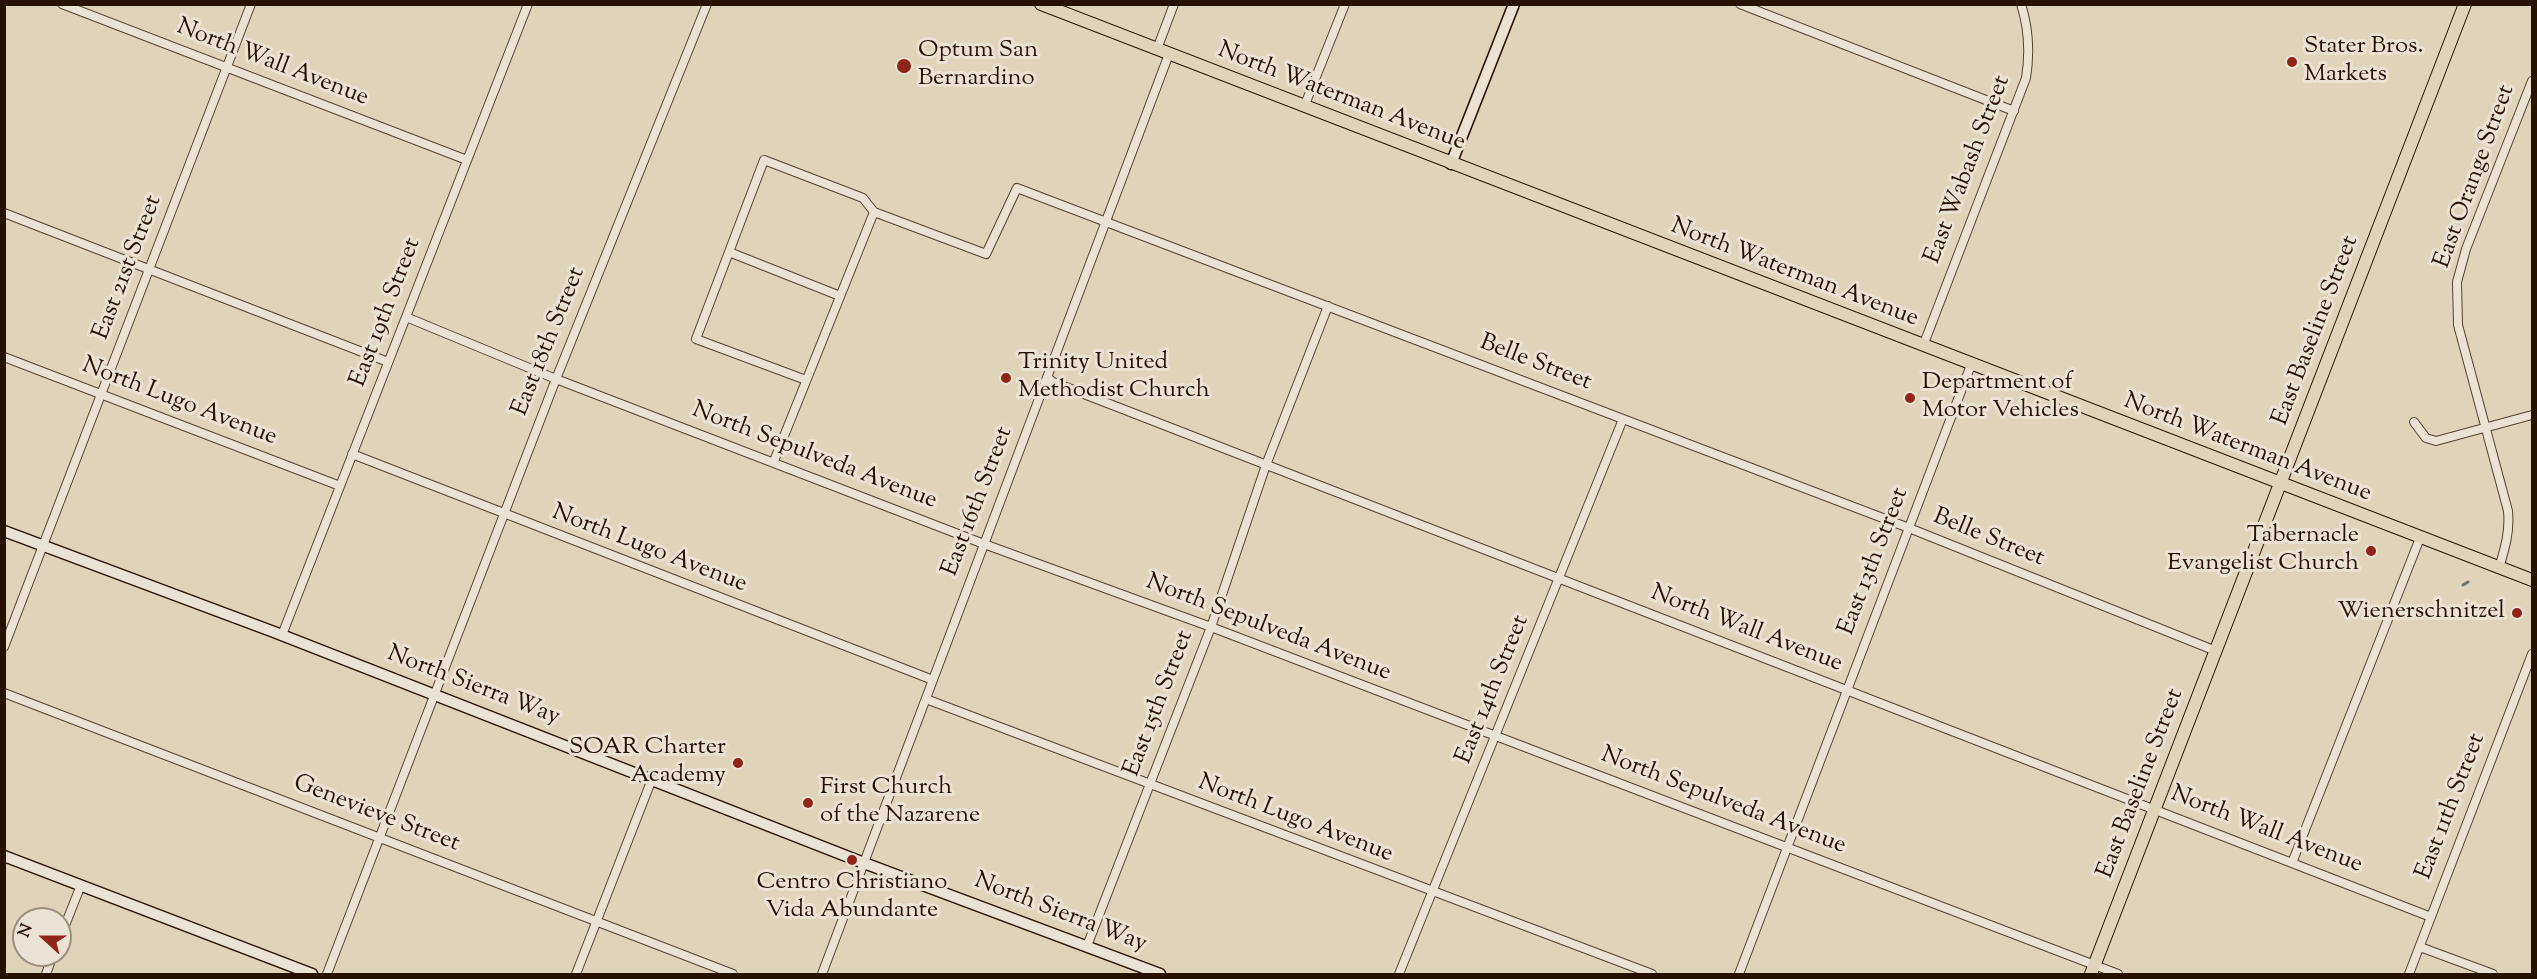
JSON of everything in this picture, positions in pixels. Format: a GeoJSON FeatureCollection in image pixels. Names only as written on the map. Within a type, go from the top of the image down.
{"type":"FeatureCollection","features":[{"type":"Feature","properties":{"kind":"main road","name":"North Waterman Avenue"},"geometry":{"type":"LineString","coordinates":[[1041,4],[2532,580]]}},
{"type":"Feature","properties":{"kind":"main road","name":"East Baseline Street"},"geometry":{"type":"LineString","coordinates":[[2093,970],[2465,4]]}},
{"type":"Feature","properties":{"kind":"street","name":"North Wall Avenue"},"geometry":{"type":"LineString","coordinates":[[62,4],[467,160]]}},
{"type":"Feature","properties":{"kind":"street","name":"East 21st Street"},"geometry":{"type":"LineString","coordinates":[[4,647],[251,4]]}},
{"type":"Feature","properties":{"kind":"street","name":"East 19th Street"},"geometry":{"type":"LineString","coordinates":[[282,635],[528,4]]}},
{"type":"Feature","properties":{"kind":"street","name":"East 18th Street"},"geometry":{"type":"LineString","coordinates":[[327,975],[503,514],[707,4]]}},
{"type":"Feature","properties":{"kind":"street","name":"East 16th Street"},"geometry":{"type":"LineString","coordinates":[[822,975],[1106,222],[1163,52],[1174,4]]}},
{"type":"Feature","properties":{"kind":"street"},"geometry":{"type":"LineString","coordinates":[[1304,107],[1344,4]]}},
{"type":"Feature","properties":{"kind":"street"},"geometry":{"type":"LineString","coordinates":[[1451,164],[1514,4]]}},
{"type":"Feature","properties":{"kind":"street"},"geometry":{"type":"LineString","coordinates":[[1740,4],[2014,111]]}},
{"type":"Feature","properties":{"kind":"street","name":"East Wabash Street"},"geometry":{"type":"LineString","coordinates":[[1923,346],[2026,78],[2029,58],[2028,36],[2021,4]]}},
{"type":"Feature","properties":{"kind":"street","name":"East Orange Street"},"geometry":{"type":"LineString","coordinates":[[2499,568],[2509,527],[2508,511],[2458,325],[2457,282],[2466,249],[2532,81]]}},
{"type":"Feature","properties":{"kind":"street"},"geometry":{"type":"LineString","coordinates":[[774,461],[874,212],[863,198],[764,160],[696,339],[806,380]]}},
{"type":"Feature","properties":{"kind":"street","name":"Belle Street"},"geometry":{"type":"LineString","coordinates":[[874,212],[986,254],[1017,188],[1909,528],[2216,651]]}},
{"type":"Feature","properties":{"kind":"street"},"geometry":{"type":"LineString","coordinates":[[4,213],[388,363]]}},
{"type":"Feature","properties":{"kind":"street"},"geometry":{"type":"LineString","coordinates":[[729,252],[840,296]]}},
{"type":"Feature","properties":{"kind":"street","name":"East 15th Street"},"geometry":{"type":"LineString","coordinates":[[1087,946],[1211,627],[1266,465],[1328,306]]}},
{"type":"Feature","properties":{"kind":"street","name":"North Sepulveda Avenue"},"geometry":{"type":"LineString","coordinates":[[406,317],[556,379],[774,461],[984,544],[1211,627],[1787,847],[2093,970],[2118,975]]}},
{"type":"Feature","properties":{"kind":"street","name":"North Lugo Avenue"},"geometry":{"type":"LineString","coordinates":[[4,357],[340,486]]}},
{"type":"Feature","properties":{"kind":"street","name":"East 13th Street"},"geometry":{"type":"LineString","coordinates":[[1739,975],[1971,365]]}},
{"type":"Feature","properties":{"kind":"street","name":"North Wall Avenue"},"geometry":{"type":"LineString","coordinates":[[1047,377],[1053,382],[1266,465],[2431,916]]}},
{"type":"Feature","properties":{"kind":"street"},"geometry":{"type":"LineString","coordinates":[[2414,422],[2419,432],[2426,438],[2436,441],[2532,415]]}},
{"type":"Feature","properties":{"kind":"street","name":"East 14th Street"},"geometry":{"type":"LineString","coordinates":[[1399,975],[1623,419]]}},
{"type":"Feature","properties":{"kind":"street","name":"North Lugo Avenue"},"geometry":{"type":"LineString","coordinates":[[352,454],[933,680]]}},
{"type":"Feature","properties":{"kind":"street","name":"North Sierra Way"},"geometry":{"type":"LineString","coordinates":[[4,531],[282,635],[864,863],[1160,974]]}},
{"type":"Feature","properties":{"kind":"street"},"geometry":{"type":"LineString","coordinates":[[2292,862],[2420,537]]}},
{"type":"Feature","properties":{"kind":"street","name":"East 11th Street"},"geometry":{"type":"LineString","coordinates":[[2409,975],[2532,654]]}},
{"type":"Feature","properties":{"kind":"street","name":"Genevieve Street"},"geometry":{"type":"LineString","coordinates":[[4,693],[733,975]]}},
{"type":"Feature","properties":{"kind":"street","name":"North Lugo Avenue"},"geometry":{"type":"LineString","coordinates":[[926,699],[1652,975]]}},
{"type":"Feature","properties":{"kind":"street"},"geometry":{"type":"LineString","coordinates":[[576,975],[652,779]]}},
{"type":"Feature","properties":{"kind":"street"},"geometry":{"type":"LineString","coordinates":[[4,856],[312,975]]}},
{"type":"Feature","properties":{"kind":"street"},"geometry":{"type":"LineString","coordinates":[[72,908],[81,885]]}},
{"type":"Feature","properties":{"kind":"street"},"geometry":{"type":"LineString","coordinates":[[2420,947],[2493,975]]}},
{"type":"Feature","properties":{"kind":"waterway"},"geometry":{"type":"LineString","coordinates":[[2463,585],[2468,582]]}},
{"type":"Feature","properties":{"kind":"place","name":"Stater Bros. Markets"},"geometry":{"type":"Point","coordinates":[2292,62]}},
{"type":"Feature","properties":{"kind":"place","name":"Optum San Bernardino"},"geometry":{"type":"Point","coordinates":[904,66]}},
{"type":"Feature","properties":{"kind":"place","name":"Trinity United Methodist Church"},"geometry":{"type":"Point","coordinates":[1006,378]}},
{"type":"Feature","properties":{"kind":"place","name":"Department of Motor Vehicles"},"geometry":{"type":"Point","coordinates":[1910,398]}},
{"type":"Feature","properties":{"kind":"place","name":"Tabernacle Evangelist Church"},"geometry":{"type":"Point","coordinates":[2371,551]}},
{"type":"Feature","properties":{"kind":"place","name":"Wienerschnitzel"},"geometry":{"type":"Point","coordinates":[2517,613]}},
{"type":"Feature","properties":{"kind":"place","name":"SOAR Charter Academy"},"geometry":{"type":"Point","coordinates":[738,763]}},
{"type":"Feature","properties":{"kind":"place","name":"First Church of the Nazarene"},"geometry":{"type":"Point","coordinates":[808,803]}},
{"type":"Feature","properties":{"kind":"place","name":"Centro Christiano Vida Abundante"},"geometry":{"type":"Point","coordinates":[852,860]}}]}
